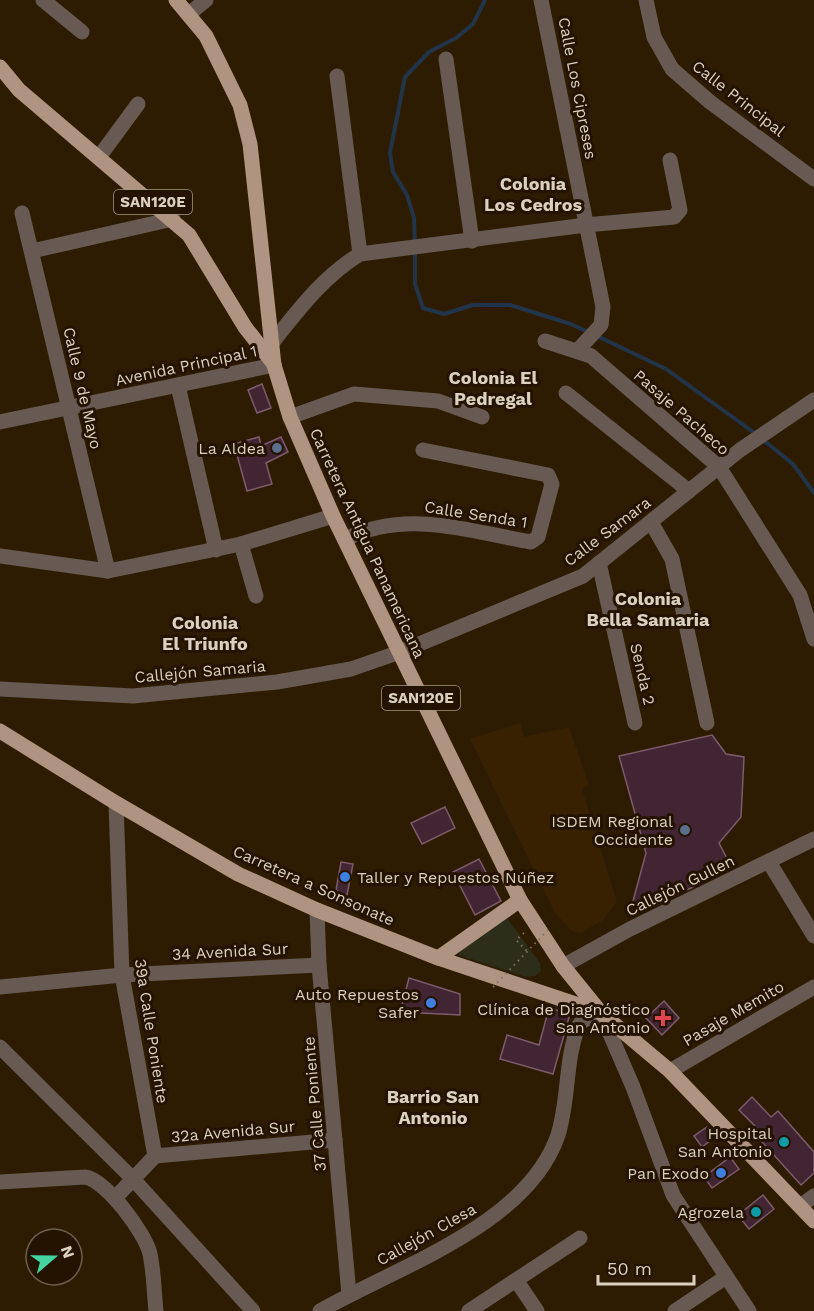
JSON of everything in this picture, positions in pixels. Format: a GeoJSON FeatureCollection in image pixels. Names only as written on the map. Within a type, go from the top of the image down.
{"type":"FeatureCollection","features":[{"type":"Feature","properties":{"kind":"main road","name":"Carretera Antigua Panamericana"},"geometry":{"type":"LineString","coordinates":[[176,0],[206,36],[240,105],[250,144],[274,365],[290,417],[333,516],[520,900],[563,966],[601,1013]]}},
{"type":"Feature","properties":{"kind":"main road","name":"Carretera Antigua Panamericana"},"geometry":{"type":"LineString","coordinates":[[0,67],[19,90],[189,235],[245,327],[274,365]]}},
{"type":"Feature","properties":{"kind":"main road","name":"Carretera a Sonsonate"},"geometry":{"type":"LineString","coordinates":[[0,731],[116,804],[238,873],[317,910],[438,958],[563,998],[601,1013]]}},
{"type":"Feature","properties":{"kind":"main road"},"geometry":{"type":"LineString","coordinates":[[438,958],[520,900]]}},
{"type":"Feature","properties":{"kind":"main road"},"geometry":{"type":"LineString","coordinates":[[601,1013],[670,1071],[814,1221]]}},
{"type":"Feature","properties":{"kind":"street"},"geometry":{"type":"LineString","coordinates":[[43,0],[82,32]]}},
{"type":"Feature","properties":{"kind":"street"},"geometry":{"type":"LineString","coordinates":[[189,15],[206,0]]}},
{"type":"Feature","properties":{"kind":"street","name":"Calle Los Cipreses"},"geometry":{"type":"LineString","coordinates":[[541,0],[603,307],[601,325],[577,351]]}},
{"type":"Feature","properties":{"kind":"street","name":"Calle Principal"},"geometry":{"type":"LineString","coordinates":[[646,0],[654,38],[672,69],[710,102],[814,179]]}},
{"type":"Feature","properties":{"kind":"street"},"geometry":{"type":"LineString","coordinates":[[446,59],[472,241]]}},
{"type":"Feature","properties":{"kind":"street"},"geometry":{"type":"LineString","coordinates":[[337,76],[360,254]]}},
{"type":"Feature","properties":{"kind":"street"},"geometry":{"type":"LineString","coordinates":[[99,157],[138,104]]}},
{"type":"Feature","properties":{"kind":"street"},"geometry":{"type":"LineString","coordinates":[[272,343],[316,288],[336,269],[360,254],[586,225],[674,217],[680,210],[670,160]]}},
{"type":"Feature","properties":{"kind":"street","name":"Calle 9 de Mayo"},"geometry":{"type":"LineString","coordinates":[[22,213],[108,571]]}},
{"type":"Feature","properties":{"kind":"street"},"geometry":{"type":"LineString","coordinates":[[32,251],[173,219]]}},
{"type":"Feature","properties":{"kind":"street","name":"Pasaje Pacheco"},"geometry":{"type":"LineString","coordinates":[[545,341],[591,356],[719,467],[800,595],[814,639]]}},
{"type":"Feature","properties":{"kind":"street","name":"Avenida Principal 1"},"geometry":{"type":"LineString","coordinates":[[0,422],[274,365]]}},
{"type":"Feature","properties":{"kind":"street"},"geometry":{"type":"LineString","coordinates":[[178,386],[216,550]]}},
{"type":"Feature","properties":{"kind":"street"},"geometry":{"type":"LineString","coordinates":[[566,393],[689,491]]}},
{"type":"Feature","properties":{"kind":"street"},"geometry":{"type":"LineString","coordinates":[[290,417],[354,394],[438,401],[482,417]]}},
{"type":"Feature","properties":{"kind":"street","name":"Calle Samara"},"geometry":{"type":"LineString","coordinates":[[400,652],[583,576],[719,467],[814,400]]}},
{"type":"Feature","properties":{"kind":"street","name":"Calle Senda 1"},"geometry":{"type":"LineString","coordinates":[[346,539],[364,530],[411,522],[531,542],[538,537],[552,484],[548,475],[423,450]]}},
{"type":"Feature","properties":{"kind":"street"},"geometry":{"type":"LineString","coordinates":[[0,556],[108,571],[241,544],[333,516]]}},
{"type":"Feature","properties":{"kind":"street"},"geometry":{"type":"LineString","coordinates":[[651,522],[672,559],[707,723]]}},
{"type":"Feature","properties":{"kind":"street"},"geometry":{"type":"LineString","coordinates":[[241,544],[256,596]]}},
{"type":"Feature","properties":{"kind":"street","name":"Senda 2"},"geometry":{"type":"LineString","coordinates":[[599,563],[635,723]]}},
{"type":"Feature","properties":{"kind":"street","name":"Callejón Samaria"},"geometry":{"type":"LineString","coordinates":[[0,689],[133,696],[266,684],[351,669],[400,652]]}},
{"type":"Feature","properties":{"kind":"street","name":"39a Calle Poniente"},"geometry":{"type":"LineString","coordinates":[[116,804],[122,975],[155,1156]]}},
{"type":"Feature","properties":{"kind":"street","name":"Callejón Gullen"},"geometry":{"type":"LineString","coordinates":[[563,966],[630,929],[814,839]]}},
{"type":"Feature","properties":{"kind":"street"},"geometry":{"type":"LineString","coordinates":[[769,862],[814,936]]}},
{"type":"Feature","properties":{"kind":"street","name":"37 Calle Poniente"},"geometry":{"type":"LineString","coordinates":[[317,910],[319,965],[348,1294]]}},
{"type":"Feature","properties":{"kind":"street","name":"34 Avenida Sur"},"geometry":{"type":"LineString","coordinates":[[0,987],[122,975],[319,965]]}},
{"type":"Feature","properties":{"kind":"street","name":"Pasaje Memito"},"geometry":{"type":"LineString","coordinates":[[670,1071],[814,987]]}},
{"type":"Feature","properties":{"kind":"street"},"geometry":{"type":"LineString","coordinates":[[601,1013],[633,1087],[673,1195],[749,1311]]}},
{"type":"Feature","properties":{"kind":"street","name":"Callejón Clesa"},"geometry":{"type":"LineString","coordinates":[[320,1311],[348,1294],[453,1242],[496,1216],[524,1187],[543,1164],[557,1137],[564,1114],[578,1027],[582,1021],[601,1013]]}},
{"type":"Feature","properties":{"kind":"street"},"geometry":{"type":"LineString","coordinates":[[0,1047],[133,1179],[253,1311]]}},
{"type":"Feature","properties":{"kind":"street","name":"32a Avenida Sur"},"geometry":{"type":"LineString","coordinates":[[116,1198],[155,1156],[336,1140]]}},
{"type":"Feature","properties":{"kind":"street"},"geometry":{"type":"LineString","coordinates":[[0,1182],[91,1178],[116,1198],[148,1248],[156,1311]]}},
{"type":"Feature","properties":{"kind":"street"},"geometry":{"type":"LineString","coordinates":[[800,1206],[814,1196]]}},
{"type":"Feature","properties":{"kind":"street"},"geometry":{"type":"LineString","coordinates":[[469,1311],[580,1238]]}},
{"type":"Feature","properties":{"kind":"street"},"geometry":{"type":"LineString","coordinates":[[675,1311],[726,1277]]}},
{"type":"Feature","properties":{"kind":"street"},"geometry":{"type":"LineString","coordinates":[[516,1280],[537,1311]]}},
{"type":"Feature","properties":{"kind":"path"},"geometry":{"type":"LineString","coordinates":[[493,987],[549,929]]}},
{"type":"Feature","properties":{"kind":"path"},"geometry":{"type":"LineString","coordinates":[[516,940],[527,951]]}},
{"type":"Feature","properties":{"kind":"shaded area"},"geometry":{"type":"Polygon","coordinates":[[[520,723],[524,737],[569,727],[589,785],[582,789],[617,902],[603,920],[581,933],[573,932],[555,913],[470,739],[520,723]]]}},
{"type":"Feature","properties":{"kind":"green space"},"geometry":{"type":"Polygon","coordinates":[[[504,914],[540,963],[541,971],[535,976],[526,977],[459,955],[459,951],[485,934],[504,914]]]}},
{"type":"Feature","properties":{"kind":"building"},"geometry":{"type":"Polygon","coordinates":[[[262,384],[271,408],[257,413],[248,390],[262,384]]]}},
{"type":"Feature","properties":{"kind":"building"},"geometry":{"type":"Polygon","coordinates":[[[259,437],[261,446],[281,437],[288,452],[266,463],[272,484],[247,491],[234,444],[259,437]]]}},
{"type":"Feature","properties":{"kind":"building","name":"ISDEM Regional Occidente"},"geometry":{"type":"Polygon","coordinates":[[[712,735],[726,754],[744,757],[741,817],[719,843],[732,868],[642,912],[633,901],[646,853],[619,756],[712,735]]]}},
{"type":"Feature","properties":{"kind":"building"},"geometry":{"type":"Polygon","coordinates":[[[445,807],[455,828],[422,844],[411,823],[445,807]]]}},
{"type":"Feature","properties":{"kind":"building"},"geometry":{"type":"Polygon","coordinates":[[[479,859],[501,901],[475,915],[453,872],[479,859]]]}},
{"type":"Feature","properties":{"kind":"building","name":"Taller y Repuestos Núñez"},"geometry":{"type":"Polygon","coordinates":[[[341,862],[353,864],[347,895],[336,890],[341,862]]]}},
{"type":"Feature","properties":{"kind":"building","name":"Auto Repuestos Safer"},"geometry":{"type":"Polygon","coordinates":[[[409,978],[460,994],[460,1015],[400,1012],[409,978]]]}},
{"type":"Feature","properties":{"kind":"building","name":"Clínica de Diagnóstico San Antonio"},"geometry":{"type":"Polygon","coordinates":[[[664,1001],[679,1018],[662,1035],[646,1018],[664,1001]]]}},
{"type":"Feature","properties":{"kind":"building"},"geometry":{"type":"Polygon","coordinates":[[[549,1008],[570,1014],[553,1074],[500,1059],[507,1035],[539,1045],[549,1008]]]}},
{"type":"Feature","properties":{"kind":"building","name":"Hospital San Antonio"},"geometry":{"type":"Polygon","coordinates":[[[752,1097],[771,1117],[778,1111],[814,1152],[814,1173],[801,1185],[754,1133],[758,1129],[739,1110],[752,1097]]]}},
{"type":"Feature","properties":{"kind":"building"},"geometry":{"type":"Polygon","coordinates":[[[707,1127],[715,1137],[702,1147],[694,1136],[707,1127]]]}},
{"type":"Feature","properties":{"kind":"building","name":"Pan Exodo"},"geometry":{"type":"Polygon","coordinates":[[[730,1157],[739,1169],[712,1188],[704,1177],[730,1157]]]}},
{"type":"Feature","properties":{"kind":"building","name":"Agrozela"},"geometry":{"type":"Polygon","coordinates":[[[763,1195],[774,1209],[749,1229],[738,1215],[763,1195]]]}},
{"type":"Feature","properties":{"kind":"waterway"},"geometry":{"type":"LineString","coordinates":[[415,244],[414,218],[407,195],[393,172],[390,153],[405,77],[429,52],[456,38],[473,24],[485,0]]}},
{"type":"Feature","properties":{"kind":"waterway"},"geometry":{"type":"LineString","coordinates":[[415,251],[415,284],[423,308],[444,314],[473,305],[510,305],[571,324],[590,333]]}},
{"type":"Feature","properties":{"kind":"waterway"},"geometry":{"type":"LineString","coordinates":[[597,336],[666,369],[756,434]]}},
{"type":"Feature","properties":{"kind":"waterway"},"geometry":{"type":"LineString","coordinates":[[762,439],[793,464],[814,493]]}},
{"type":"Feature","properties":{"kind":"place","name":"La Aldea"},"geometry":{"type":"Point","coordinates":[277,448]}},
{"type":"Feature","properties":{"kind":"place","name":"ISDEM Regional Occidente"},"geometry":{"type":"Point","coordinates":[685,830]}},
{"type":"Feature","properties":{"kind":"place","name":"Taller y Repuestos Núñez"},"geometry":{"type":"Point","coordinates":[345,877]}},
{"type":"Feature","properties":{"kind":"place","name":"Auto Repuestos Safer"},"geometry":{"type":"Point","coordinates":[431,1003]}},
{"type":"Feature","properties":{"kind":"place","name":"Clínica de Diagnóstico San Antonio"},"geometry":{"type":"Point","coordinates":[663,1018]}},
{"type":"Feature","properties":{"kind":"place","name":"Hospital San Antonio"},"geometry":{"type":"Point","coordinates":[784,1142]}},
{"type":"Feature","properties":{"kind":"place","name":"Pan Exodo"},"geometry":{"type":"Point","coordinates":[721,1173]}},
{"type":"Feature","properties":{"kind":"place","name":"Agrozela"},"geometry":{"type":"Point","coordinates":[756,1212]}},
{"type":"Feature","properties":{"kind":"district","name":"Colonia Los Cedros"},"geometry":{"type":"Point","coordinates":[533,194]}},
{"type":"Feature","properties":{"kind":"district","name":"Colonia El Pedregal"},"geometry":{"type":"Point","coordinates":[493,388]}},
{"type":"Feature","properties":{"kind":"district","name":"Colonia Bella Samaria"},"geometry":{"type":"Point","coordinates":[648,609]}},
{"type":"Feature","properties":{"kind":"district","name":"Colonia El Triunfo"},"geometry":{"type":"Point","coordinates":[205,633]}},
{"type":"Feature","properties":{"kind":"district","name":"Barrio San Antonio"},"geometry":{"type":"Point","coordinates":[433,1107]}}]}
